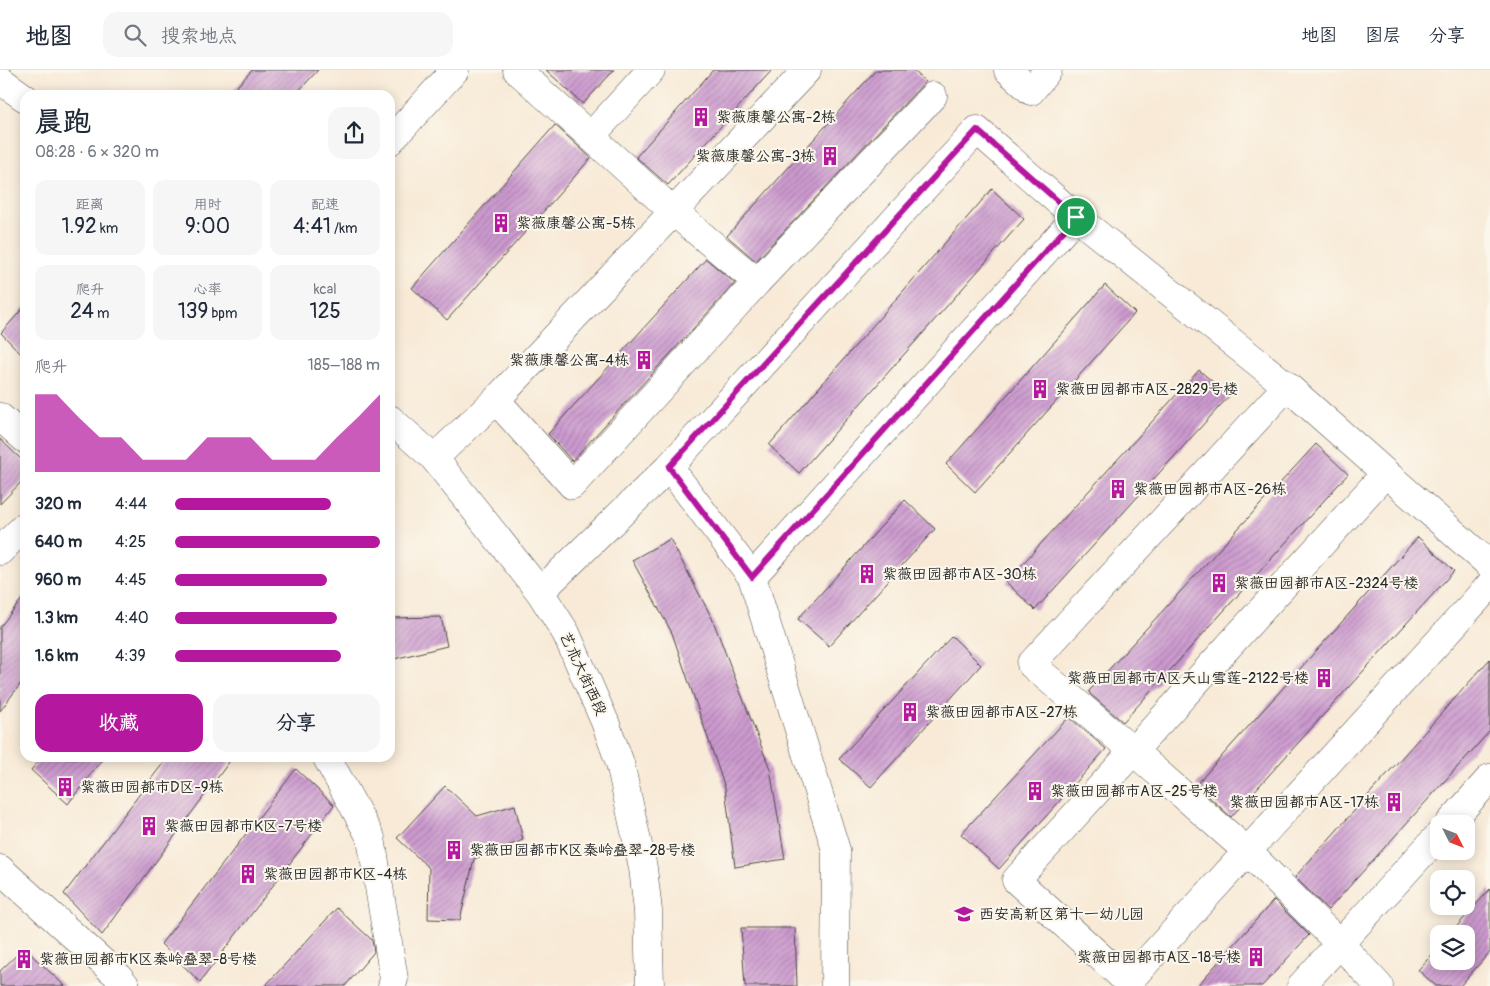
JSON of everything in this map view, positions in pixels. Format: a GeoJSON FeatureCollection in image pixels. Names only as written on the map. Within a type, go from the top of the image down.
{"type":"FeatureCollection","features":[{"type":"Feature","properties":{"kind":"street"},"geometry":{"type":"LineString","coordinates":[[8,70],[0,80],[20,94]]}},
{"type":"Feature","properties":{"kind":"street"},"geometry":{"type":"LineString","coordinates":[[395,136],[455,70]]}},
{"type":"Feature","properties":{"kind":"street"},"geometry":{"type":"LineString","coordinates":[[517,70],[674,212],[757,282]]}},
{"type":"Feature","properties":{"kind":"street"},"geometry":{"type":"LineString","coordinates":[[591,136],[651,70]]}},
{"type":"Feature","properties":{"kind":"street"},"geometry":{"type":"LineString","coordinates":[[434,458],[496,400],[807,70]]}},
{"type":"Feature","properties":{"kind":"street"},"geometry":{"type":"LineString","coordinates":[[1008,70],[1031,91],[1048,70]]}},
{"type":"Feature","properties":{"kind":"street"},"geometry":{"type":"LineString","coordinates":[[496,400],[572,485],[757,282],[933,96]]}},
{"type":"Feature","properties":{"kind":"street"},"geometry":{"type":"LineString","coordinates":[[540,592],[669,467],[977,130],[1076,217],[1287,386],[1490,564]]}},
{"type":"Feature","properties":{"kind":"street"},"geometry":{"type":"LineString","coordinates":[[752,577],[1076,217]]}},
{"type":"Feature","properties":{"kind":"street"},"geometry":{"type":"LineString","coordinates":[[1287,386],[1030,664],[1248,852],[1379,986]]}},
{"type":"Feature","properties":{"kind":"street"},"geometry":{"type":"LineString","coordinates":[[0,417],[20,435]]}},
{"type":"Feature","properties":{"kind":"street","name":"艺术大街西段"},"geometry":{"type":"LineString","coordinates":[[395,423],[434,458],[540,592],[566,633],[605,722],[620,763],[643,868],[648,912],[650,986]]}},
{"type":"Feature","properties":{"kind":"street"},"geometry":{"type":"LineString","coordinates":[[669,467],[752,577],[836,850],[835,986]]}},
{"type":"Feature","properties":{"kind":"street"},"geometry":{"type":"LineString","coordinates":[[1386,474],[1016,880],[1128,982],[1490,585]]}},
{"type":"Feature","properties":{"kind":"street"},"geometry":{"type":"LineString","coordinates":[[0,552],[20,531]]}},
{"type":"Feature","properties":{"kind":"street"},"geometry":{"type":"LineString","coordinates":[[329,762],[371,838],[394,979],[392,986]]}},
{"type":"Feature","properties":{"kind":"street"},"geometry":{"type":"LineString","coordinates":[[1456,815],[1490,778]]}},
{"type":"Feature","properties":{"kind":"street"},"geometry":{"type":"LineString","coordinates":[[1302,986],[1430,844]]}},
{"type":"Feature","properties":{"kind":"street"},"geometry":{"type":"LineString","coordinates":[[0,869],[118,976],[126,986]]}},
{"type":"Feature","properties":{"kind":"building"},"geometry":{"type":"Polygon","coordinates":[[[252,70],[318,70],[300,90],[234,90],[252,70]]]}},
{"type":"Feature","properties":{"kind":"building"},"geometry":{"type":"Polygon","coordinates":[[[546,70],[614,70],[583,104],[546,70]]]}},
{"type":"Feature","properties":{"kind":"building","name":"紫薇康馨公寓-2栋"},"geometry":{"type":"Polygon","coordinates":[[[713,70],[772,70],[668,185],[636,157],[713,70]]]}},
{"type":"Feature","properties":{"kind":"building","name":"紫薇康馨公寓-3栋"},"geometry":{"type":"Polygon","coordinates":[[[876,70],[913,70],[926,82],[756,261],[727,236],[876,70]]]}},
{"type":"Feature","properties":{"kind":"building","name":"紫薇康馨公寓-5栋"},"geometry":{"type":"Polygon","coordinates":[[[555,125],[591,158],[447,320],[412,288],[555,125]]]}},
{"type":"Feature","properties":{"kind":"building"},"geometry":{"type":"Polygon","coordinates":[[[992,189],[1024,219],[799,473],[769,445],[992,189]]]}},
{"type":"Feature","properties":{"kind":"building","name":"紫薇康馨公寓-4栋"},"geometry":{"type":"Polygon","coordinates":[[[706,259],[735,283],[572,461],[548,434],[706,259]]]}},
{"type":"Feature","properties":{"kind":"building","name":"紫薇田园都市A区-2829号楼"},"geometry":{"type":"Polygon","coordinates":[[[1105,285],[1135,313],[975,492],[946,464],[1105,285]]]}},
{"type":"Feature","properties":{"kind":"building"},"geometry":{"type":"Polygon","coordinates":[[[20,312],[20,353],[1,333],[20,312]]]}},
{"type":"Feature","properties":{"kind":"building","name":"紫薇田园都市A区-26栋"},"geometry":{"type":"Polygon","coordinates":[[[1199,370],[1229,396],[1035,610],[1006,582],[1199,370]]]}},
{"type":"Feature","properties":{"kind":"building"},"geometry":{"type":"Polygon","coordinates":[[[0,439],[20,458],[20,483],[0,504],[0,439]]]}},
{"type":"Feature","properties":{"kind":"building","name":"紫薇田园都市A区-2324号楼"},"geometry":{"type":"Polygon","coordinates":[[[1316,444],[1348,474],[1123,722],[1090,694],[1089,691],[1316,444]]]}},
{"type":"Feature","properties":{"kind":"building","name":"紫薇田园都市A区-30栋"},"geometry":{"type":"Polygon","coordinates":[[[905,500],[935,529],[829,646],[798,619],[905,500]]]}},
{"type":"Feature","properties":{"kind":"building","name":"紫薇田园都市A区天山雪莲-2122号楼"},"geometry":{"type":"Polygon","coordinates":[[[1418,537],[1454,571],[1231,817],[1196,785],[1418,537]]]}},
{"type":"Feature","properties":{"kind":"building"},"geometry":{"type":"Polygon","coordinates":[[[670,539],[712,618],[770,769],[785,859],[735,867],[725,788],[672,633],[632,560],[670,539]]]}},
{"type":"Feature","properties":{"kind":"building"},"geometry":{"type":"Polygon","coordinates":[[[20,601],[20,685],[0,711],[0,627],[20,601]]]}},
{"type":"Feature","properties":{"kind":"building"},"geometry":{"type":"Polygon","coordinates":[[[441,617],[447,646],[395,659],[395,618],[441,617]]]}},
{"type":"Feature","properties":{"kind":"building","name":"紫薇田园都市A区-27栋"},"geometry":{"type":"Polygon","coordinates":[[[952,636],[981,665],[871,787],[839,759],[952,636]]]}},
{"type":"Feature","properties":{"kind":"building","name":"紫薇田园都市A区-17栋"},"geometry":{"type":"Polygon","coordinates":[[[1490,659],[1490,731],[1328,910],[1295,877],[1490,659]]]}},
{"type":"Feature","properties":{"kind":"building","name":"紫薇田园都市A区-25号楼"},"geometry":{"type":"Polygon","coordinates":[[[1069,717],[1106,749],[999,869],[961,834],[1069,717]]]}},
{"type":"Feature","properties":{"kind":"building","name":"紫薇田园都市D区-9栋"},"geometry":{"type":"Polygon","coordinates":[[[38,762],[100,762],[68,804],[31,770],[38,762]]]}},
{"type":"Feature","properties":{"kind":"building","name":"紫薇田园都市K区-7号楼"},"geometry":{"type":"Polygon","coordinates":[[[164,762],[229,762],[102,935],[64,894],[164,762]]]}},
{"type":"Feature","properties":{"kind":"building","name":"紫薇田园都市K区-4栋"},"geometry":{"type":"Polygon","coordinates":[[[296,769],[334,805],[200,982],[161,944],[296,769]]]}},
{"type":"Feature","properties":{"kind":"building","name":"紫薇田园都市K区秦岭叠翠-28号楼"},"geometry":{"type":"Polygon","coordinates":[[[445,786],[477,816],[515,805],[523,840],[474,859],[460,920],[428,919],[429,868],[397,838],[445,786]]]}},
{"type":"Feature","properties":{"kind":"building"},"geometry":{"type":"Polygon","coordinates":[[[1490,889],[1490,952],[1475,969],[1475,925],[1458,925],[1467,915],[1475,915],[1475,906],[1490,889]]]}},
{"type":"Feature","properties":{"kind":"building","name":"紫薇田园都市A区-18号楼"},"geometry":{"type":"Polygon","coordinates":[[[1274,900],[1309,935],[1262,986],[1197,986],[1274,900]]]}},
{"type":"Feature","properties":{"kind":"building"},"geometry":{"type":"Polygon","coordinates":[[[337,908],[372,940],[374,952],[345,986],[265,986],[337,908]]]}},
{"type":"Feature","properties":{"kind":"building"},"geometry":{"type":"Polygon","coordinates":[[[741,928],[795,928],[797,986],[745,986],[741,928]]]}},
{"type":"Feature","properties":{"kind":"building","name":"紫薇田园都市K区秦岭叠翠-8号楼"},"geometry":{"type":"Polygon","coordinates":[[[24,948],[65,986],[0,986],[0,971],[24,948]]]}},
{"type":"Feature","properties":{"kind":"building"},"geometry":{"type":"Polygon","coordinates":[[[1430,957],[1430,970],[1474,970],[1460,986],[1436,986],[1418,970],[1430,957]]]}},
{"type":"Feature","properties":{"kind":"place","name":"紫薇康馨公寓-2栋"},"geometry":{"type":"Point","coordinates":[701,117]}},
{"type":"Feature","properties":{"kind":"place","name":"紫薇康馨公寓-3栋"},"geometry":{"type":"Point","coordinates":[830,156]}},
{"type":"Feature","properties":{"kind":"place","name":"紫薇康馨公寓-5栋"},"geometry":{"type":"Point","coordinates":[501,223]}},
{"type":"Feature","properties":{"kind":"place","name":"紫薇康馨公寓-4栋"},"geometry":{"type":"Point","coordinates":[644,360]}},
{"type":"Feature","properties":{"kind":"place","name":"紫薇田园都市A区-2829号楼"},"geometry":{"type":"Point","coordinates":[1040,389]}},
{"type":"Feature","properties":{"kind":"place","name":"紫薇田园都市A区-26栋"},"geometry":{"type":"Point","coordinates":[1118,489]}},
{"type":"Feature","properties":{"kind":"place","name":"紫薇田园都市A区-30栋"},"geometry":{"type":"Point","coordinates":[867,574]}},
{"type":"Feature","properties":{"kind":"place","name":"紫薇田园都市A区-2324号楼"},"geometry":{"type":"Point","coordinates":[1219,583]}},
{"type":"Feature","properties":{"kind":"place","name":"紫薇田园都市A区天山雪莲-2122号楼"},"geometry":{"type":"Point","coordinates":[1324,678]}},
{"type":"Feature","properties":{"kind":"place","name":"紫薇田园都市A区-27栋"},"geometry":{"type":"Point","coordinates":[910,712]}},
{"type":"Feature","properties":{"kind":"place","name":"紫薇田园都市D区-9栋"},"geometry":{"type":"Point","coordinates":[65,787]}},
{"type":"Feature","properties":{"kind":"place","name":"紫薇田园都市A区-25号楼"},"geometry":{"type":"Point","coordinates":[1035,791]}},
{"type":"Feature","properties":{"kind":"place","name":"紫薇田园都市A区-17栋"},"geometry":{"type":"Point","coordinates":[1394,802]}},
{"type":"Feature","properties":{"kind":"place","name":"紫薇田园都市K区-7号楼"},"geometry":{"type":"Point","coordinates":[149,826]}},
{"type":"Feature","properties":{"kind":"place","name":"紫薇田园都市K区秦岭叠翠-28号楼"},"geometry":{"type":"Point","coordinates":[454,850]}},
{"type":"Feature","properties":{"kind":"place","name":"紫薇田园都市K区-4栋"},"geometry":{"type":"Point","coordinates":[248,874]}},
{"type":"Feature","properties":{"kind":"place","name":"西安高新区第十一幼儿园"},"geometry":{"type":"Point","coordinates":[964,914]}},
{"type":"Feature","properties":{"kind":"place","name":"紫薇田园都市A区-18号楼"},"geometry":{"type":"Point","coordinates":[1256,957]}},
{"type":"Feature","properties":{"kind":"place","name":"紫薇田园都市K区秦岭叠翠-8号楼"},"geometry":{"type":"Point","coordinates":[24,959]}},
{"type":"Feature","properties":{"kind":"route"},"geometry":{"type":"LineString","coordinates":[[977,130],[1076,217],[752,577],[669,467],[977,130]]}}]}
